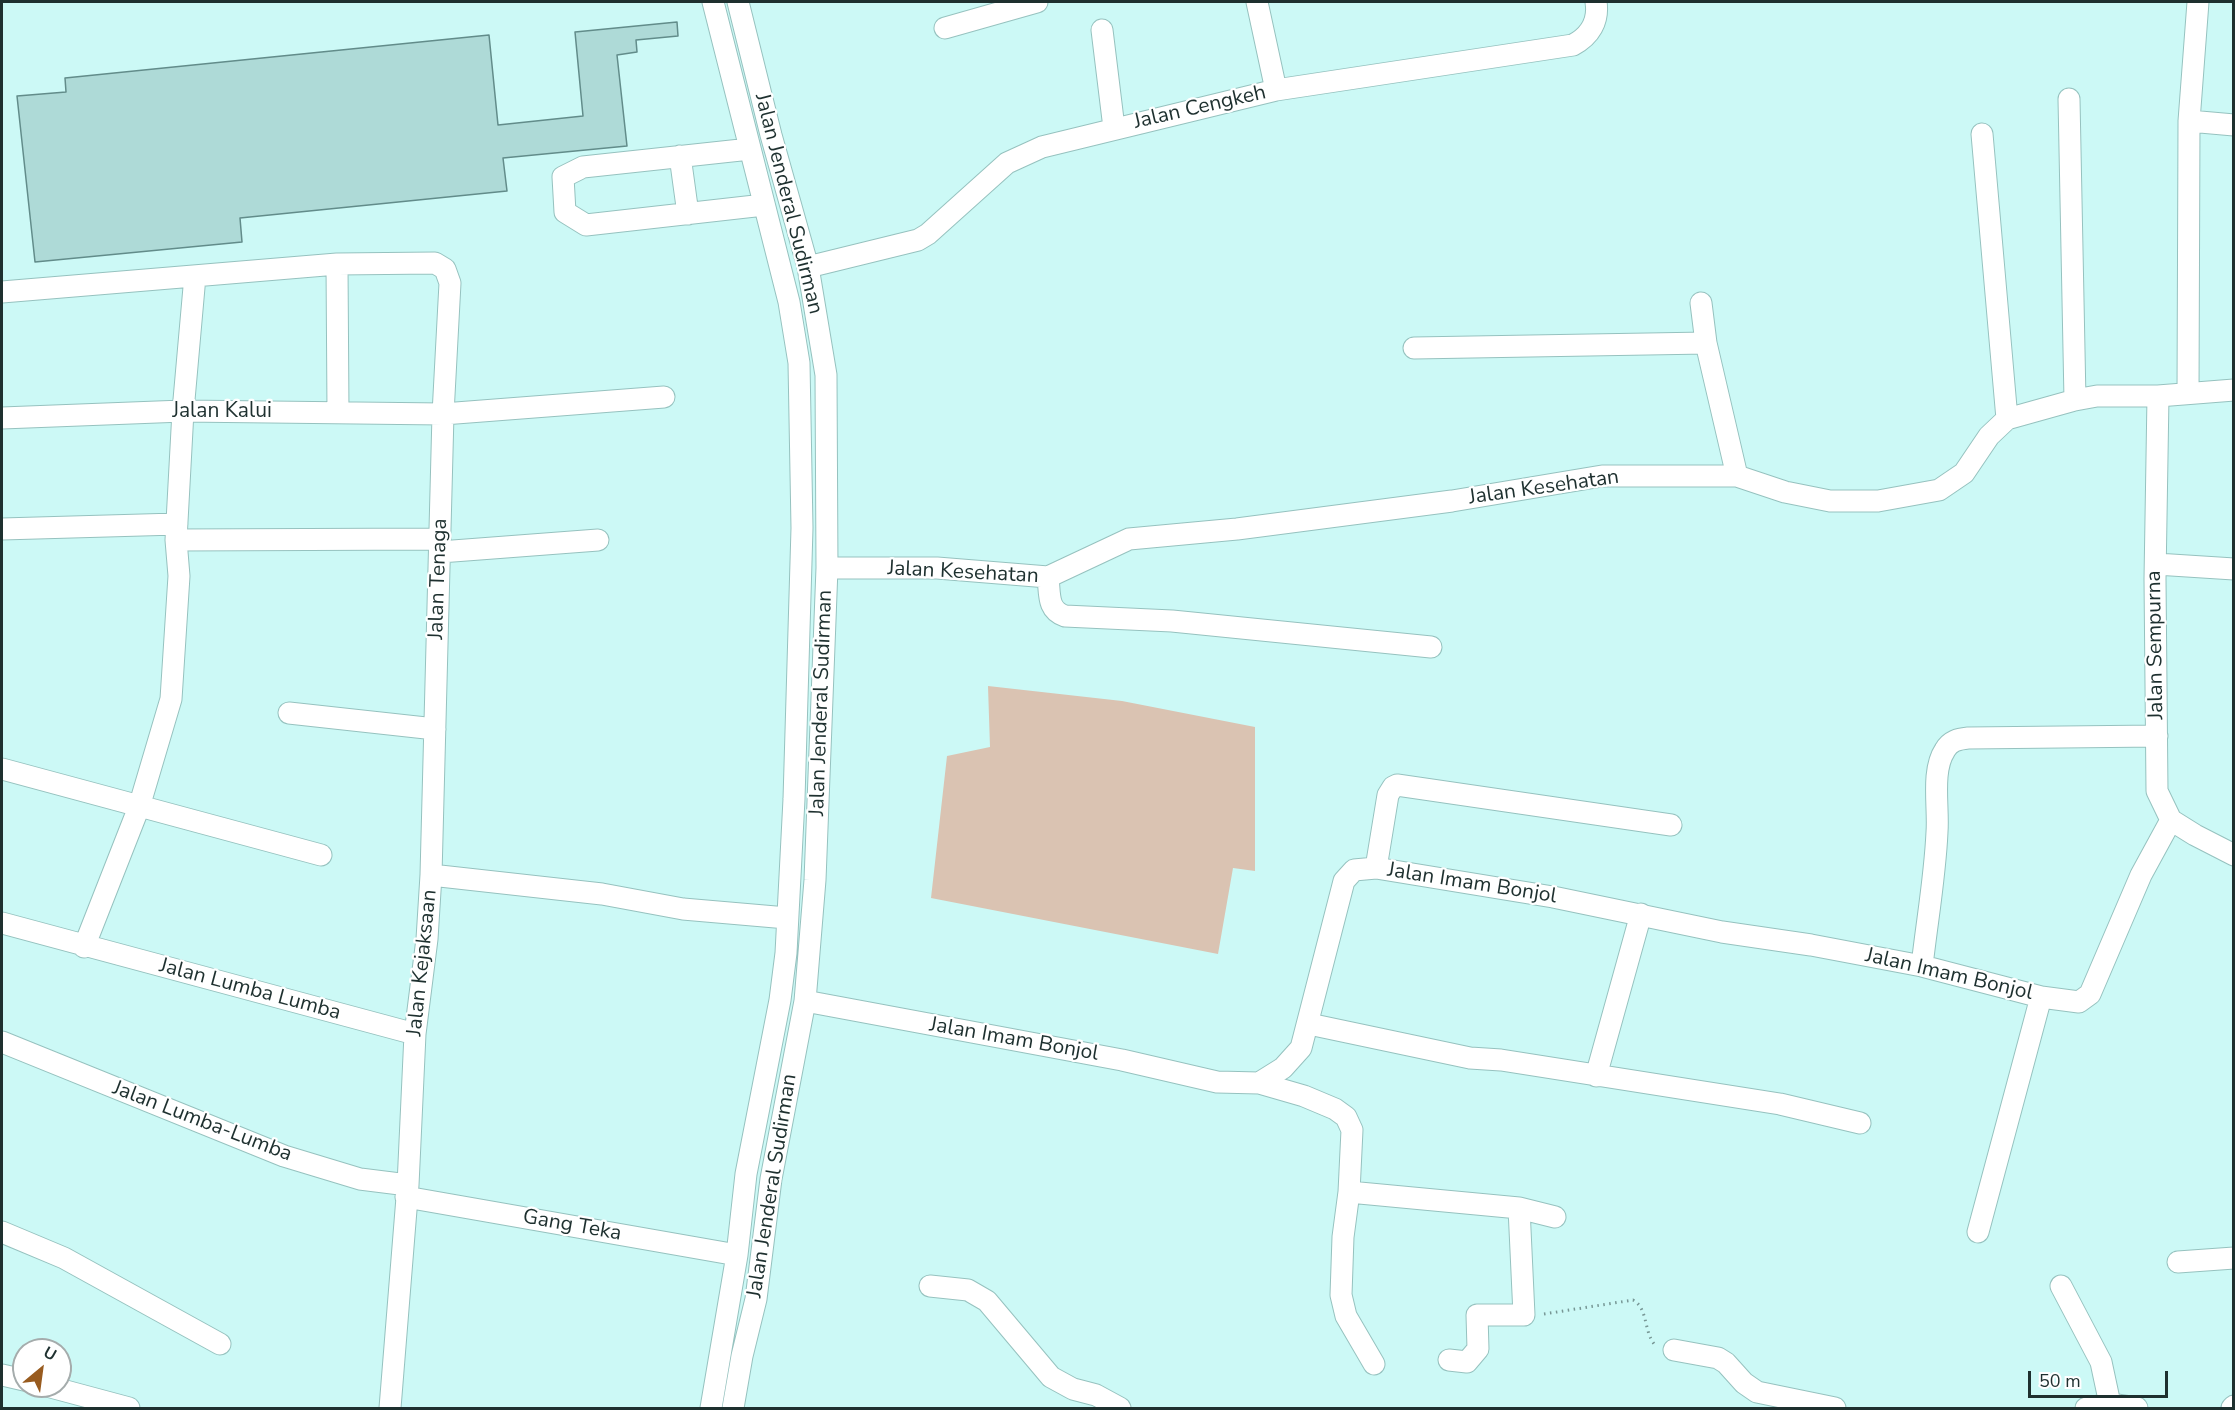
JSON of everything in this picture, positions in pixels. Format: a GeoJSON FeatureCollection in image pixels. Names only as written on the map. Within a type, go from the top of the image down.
{"type":"FeatureCollection","features":[{"type":"Feature","properties":{"kind":"street","name":"Jalan Jenderal Sudirman"},"geometry":{"type":"LineString","coordinates":[[711,1408],[737,1254],[746,1174],[780,1000],[786,953],[794,799],[802,528],[799,363],[789,302],[713,2]]}},
{"type":"Feature","properties":{"kind":"street","name":"Jalan Jenderal Sudirman"},"geometry":{"type":"LineString","coordinates":[[733,1408],[742,1356],[756,1299],[771,1179],[805,1001],[815,880],[827,568],[826,375],[808,267],[771,135],[738,2]]}},
{"type":"Feature","properties":{"kind":"street"},"geometry":{"type":"LineString","coordinates":[[945,28],[1037,2]]}},
{"type":"Feature","properties":{"kind":"street"},"geometry":{"type":"LineString","coordinates":[[1257,2],[1276,90]]}},
{"type":"Feature","properties":{"kind":"street","name":"Jalan Cengkeh"},"geometry":{"type":"LineString","coordinates":[[808,267],[918,240],[928,234],[1007,163],[1042,147],[1276,90],[1573,45],[1582,40],[1595,23],[1596,2]]}},
{"type":"Feature","properties":{"kind":"street"},"geometry":{"type":"LineString","coordinates":[[2188,393],[2189,121],[2198,2]]}},
{"type":"Feature","properties":{"kind":"street"},"geometry":{"type":"LineString","coordinates":[[1102,30],[1114,128]]}},
{"type":"Feature","properties":{"kind":"street"},"geometry":{"type":"LineString","coordinates":[[2068,99],[2075,400]]}},
{"type":"Feature","properties":{"kind":"street"},"geometry":{"type":"LineString","coordinates":[[2189,121],[2234,124]]}},
{"type":"Feature","properties":{"kind":"street"},"geometry":{"type":"LineString","coordinates":[[1982,134],[2007,419]]}},
{"type":"Feature","properties":{"kind":"street"},"geometry":{"type":"LineString","coordinates":[[750,149],[583,167],[563,177],[565,212],[586,225],[764,205]]}},
{"type":"Feature","properties":{"kind":"street"},"geometry":{"type":"LineString","coordinates":[[680,156],[688,213]]}},
{"type":"Feature","properties":{"kind":"street"},"geometry":{"type":"LineString","coordinates":[[2,292],[337,264],[338,412]]}},
{"type":"Feature","properties":{"kind":"street","name":"Jalan Tenaga"},"geometry":{"type":"LineString","coordinates":[[337,264],[435,264],[445,269],[450,283],[443,414],[431,875]]}},
{"type":"Feature","properties":{"kind":"street"},"geometry":{"type":"LineString","coordinates":[[84,946],[139,807],[171,699],[179,576],[177,532],[183,411],[195,276]]}},
{"type":"Feature","properties":{"kind":"street"},"geometry":{"type":"LineString","coordinates":[[1701,303],[1706,343],[1737,476]]}},
{"type":"Feature","properties":{"kind":"street"},"geometry":{"type":"LineString","coordinates":[[1414,348],[1706,343]]}},
{"type":"Feature","properties":{"kind":"street","name":"Jalan Kesehatan"},"geometry":{"type":"LineString","coordinates":[[827,568],[937,568],[1048,577],[1129,539],[1237,529],[1452,501],[1602,476],[1737,476],[1785,492],[1830,501],[1878,501],[1939,490],[1964,473],[1989,436],[2007,419],[2097,396],[2158,396],[2234,390]]}},
{"type":"Feature","properties":{"kind":"street","name":"Jalan Sempurna"},"geometry":{"type":"LineString","coordinates":[[2158,396],[2157,791],[2170,820]]}},
{"type":"Feature","properties":{"kind":"street","name":"Jalan Kalui"},"geometry":{"type":"LineString","coordinates":[[2,418],[183,411],[443,414],[664,397]]}},
{"type":"Feature","properties":{"kind":"street"},"geometry":{"type":"LineString","coordinates":[[801,456],[826,458]]}},
{"type":"Feature","properties":{"kind":"street"},"geometry":{"type":"LineString","coordinates":[[2,529],[177,532],[440,545],[598,540]]}},
{"type":"Feature","properties":{"kind":"street"},"geometry":{"type":"LineString","coordinates":[[2156,564],[2234,569]]}},
{"type":"Feature","properties":{"kind":"street"},"geometry":{"type":"LineString","coordinates":[[1048,577],[1051,606],[1057,613],[1065,616],[1172,621],[1431,647]]}},
{"type":"Feature","properties":{"kind":"street"},"geometry":{"type":"LineString","coordinates":[[289,713],[435,729]]}},
{"type":"Feature","properties":{"kind":"street"},"geometry":{"type":"LineString","coordinates":[[1922,966],[1938,833],[1937,778],[1944,752],[1950,744],[1956,740],[1968,738],[2157,736]]}},
{"type":"Feature","properties":{"kind":"street"},"geometry":{"type":"LineString","coordinates":[[2,769],[321,855]]}},
{"type":"Feature","properties":{"kind":"street"},"geometry":{"type":"LineString","coordinates":[[1376,868],[1388,795],[1390,790],[1397,785],[1671,825]]}},
{"type":"Feature","properties":{"kind":"street"},"geometry":{"type":"LineString","coordinates":[[2170,820],[2195,836],[2234,855]]}},
{"type":"Feature","properties":{"kind":"street","name":"Jalan Imam Bonjol"},"geometry":{"type":"LineString","coordinates":[[805,1001],[1122,1060],[1217,1082],[1259,1083],[1283,1068],[1301,1048],[1344,881],[1354,870],[1376,868],[1553,897],[1722,932],[1811,945],[1922,966],[2041,997],[2079,1002],[2090,994],[2141,875],[2170,820]]}},
{"type":"Feature","properties":{"kind":"street","name":"Jalan Kejaksaan"},"geometry":{"type":"LineString","coordinates":[[390,1408],[407,1191],[416,1034],[427,939],[431,875],[602,894],[683,909],[787,918]]}},
{"type":"Feature","properties":{"kind":"street"},"geometry":{"type":"LineString","coordinates":[[1596,1076],[1641,914]]}},
{"type":"Feature","properties":{"kind":"street","name":"Jalan Lumba Lumba"},"geometry":{"type":"LineString","coordinates":[[2,923],[416,1034]]}},
{"type":"Feature","properties":{"kind":"street"},"geometry":{"type":"LineString","coordinates":[[1978,1232],[2041,997]]}},
{"type":"Feature","properties":{"kind":"street"},"geometry":{"type":"LineString","coordinates":[[1309,1024],[1470,1058],[1501,1060],[1780,1104],[1860,1123]]}},
{"type":"Feature","properties":{"kind":"street","name":"Jalan Lumba-Lumba"},"geometry":{"type":"LineString","coordinates":[[2,1042],[284,1156],[407,1191]]}},
{"type":"Feature","properties":{"kind":"street"},"geometry":{"type":"LineString","coordinates":[[1259,1083],[1304,1096],[1335,1109],[1346,1117],[1352,1130],[1349,1191],[1343,1237],[1341,1295],[1346,1316],[1374,1364]]}},
{"type":"Feature","properties":{"kind":"street"},"geometry":{"type":"LineString","coordinates":[[746,1174],[771,1179]]}},
{"type":"Feature","properties":{"kind":"street","name":"Gang Teka"},"geometry":{"type":"LineString","coordinates":[[407,1191],[737,1254]]}},
{"type":"Feature","properties":{"kind":"street"},"geometry":{"type":"LineString","coordinates":[[1349,1191],[1519,1208],[1555,1217]]}},
{"type":"Feature","properties":{"kind":"street"},"geometry":{"type":"LineString","coordinates":[[1449,1360],[1467,1362],[1478,1349],[1477,1315],[1524,1315],[1519,1208]]}},
{"type":"Feature","properties":{"kind":"street"},"geometry":{"type":"LineString","coordinates":[[2,1232],[64,1258],[220,1344]]}},
{"type":"Feature","properties":{"kind":"street"},"geometry":{"type":"LineString","coordinates":[[2178,1262],[2234,1258]]}},
{"type":"Feature","properties":{"kind":"street"},"geometry":{"type":"LineString","coordinates":[[930,1286],[968,1290],[987,1301],[1051,1377],[1073,1389],[1096,1395],[1120,1408]]}},
{"type":"Feature","properties":{"kind":"street"},"geometry":{"type":"LineString","coordinates":[[2061,1286],[2099,1358],[2110,1404]]}},
{"type":"Feature","properties":{"kind":"street"},"geometry":{"type":"LineString","coordinates":[[1674,1350],[1718,1358],[1756,1392],[1835,1408]]}},
{"type":"Feature","properties":{"kind":"street"},"geometry":{"type":"LineString","coordinates":[[72,1393],[129,1408]]}},
{"type":"Feature","properties":{"kind":"street"},"geometry":{"type":"LineString","coordinates":[[2086,1408],[2110,1404],[2137,1408]]}},
{"type":"Feature","properties":{"kind":"path"},"geometry":{"type":"LineString","coordinates":[[1524,1315],[1555,1313],[1633,1300],[1641,1307],[1649,1338],[1654,1345],[1661,1349],[1674,1350]]}},
{"type":"Feature","properties":{"kind":"shaded area"},"geometry":{"type":"Polygon","coordinates":[[[988,686],[1122,701],[1255,727],[1255,871],[1233,868],[1218,954],[931,898],[947,756],[990,747],[988,686]]]}},
{"type":"Feature","properties":{"kind":"building"},"geometry":{"type":"Polygon","coordinates":[[[677,22],[678,36],[636,40],[637,52],[617,55],[627,146],[503,158],[507,191],[240,218],[242,242],[35,262],[17,96],[66,92],[65,78],[489,35],[498,125],[583,116],[575,32],[677,22]]]}}]}
